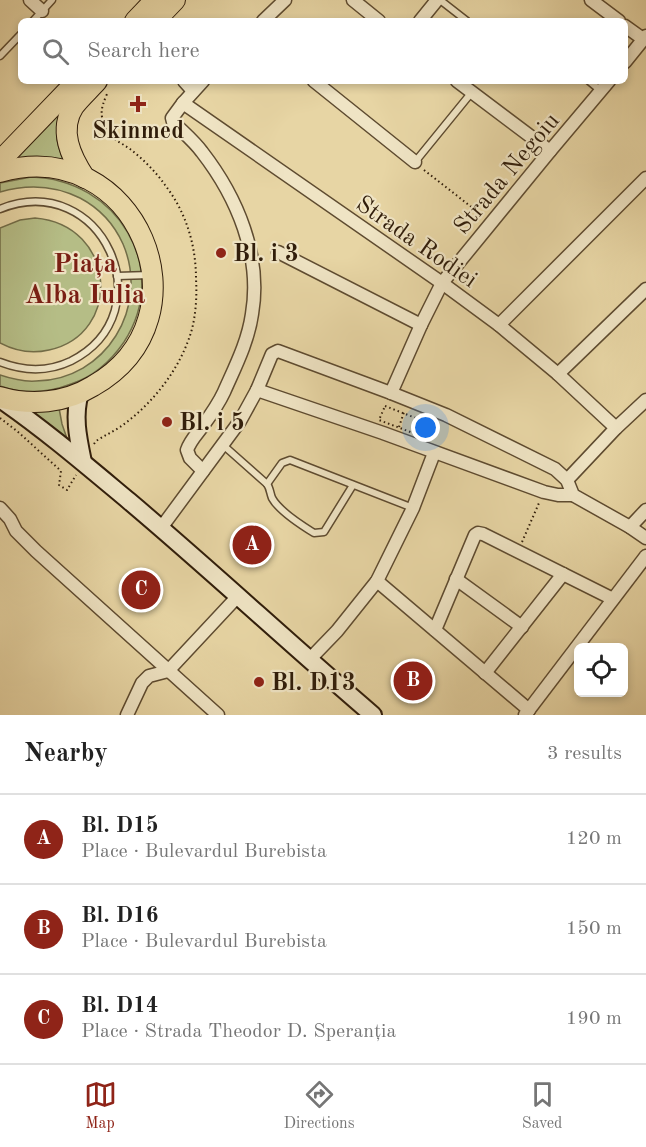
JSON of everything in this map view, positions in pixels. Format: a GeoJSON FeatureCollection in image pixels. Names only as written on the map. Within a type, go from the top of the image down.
{"type":"FeatureCollection","features":[{"type":"Feature","properties":{"kind":"main road"},"geometry":{"type":"LineString","coordinates":[[138,18],[155,0]]}},
{"type":"Feature","properties":{"kind":"main road"},"geometry":{"type":"LineString","coordinates":[[158,18],[175,0]]}},
{"type":"Feature","properties":{"kind":"main road"},"geometry":{"type":"LineString","coordinates":[[0,160],[74,84]]}},
{"type":"Feature","properties":{"kind":"main road"},"geometry":{"type":"LineString","coordinates":[[85,178],[71,153],[67,129],[68,119],[76,104],[94,84]]}},
{"type":"Feature","properties":{"kind":"main road"},"geometry":{"type":"LineString","coordinates":[[0,172],[17,168],[43,167],[63,170],[85,178],[111,195],[134,220],[150,257],[152,275],[149,314],[142,334],[135,347],[109,376],[80,393],[61,399],[39,402],[0,398]]}},
{"type":"Feature","properties":{"kind":"main road"},"geometry":{"type":"LineString","coordinates":[[80,393],[76,425],[83,462]]}},
{"type":"Feature","properties":{"kind":"main road"},"geometry":{"type":"LineString","coordinates":[[0,398],[83,462],[161,528],[373,715]]}},
{"type":"Feature","properties":{"kind":"street"},"geometry":{"type":"LineString","coordinates":[[30,0],[42,11]]}},
{"type":"Feature","properties":{"kind":"street"},"geometry":{"type":"LineString","coordinates":[[266,18],[285,0]]}},
{"type":"Feature","properties":{"kind":"street"},"geometry":{"type":"LineString","coordinates":[[353,0],[375,18]]}},
{"type":"Feature","properties":{"kind":"street"},"geometry":{"type":"LineString","coordinates":[[423,18],[438,0]]}},
{"type":"Feature","properties":{"kind":"street"},"geometry":{"type":"LineString","coordinates":[[591,0],[615,18]]}},
{"type":"Feature","properties":{"kind":"street"},"geometry":{"type":"LineString","coordinates":[[628,28],[645,38],[628,58]]}},
{"type":"Feature","properties":{"kind":"street"},"geometry":{"type":"LineString","coordinates":[[187,84],[193,91]]}},
{"type":"Feature","properties":{"kind":"street"},"geometry":{"type":"LineString","coordinates":[[200,84],[173,116],[173,122],[212,165],[234,203],[249,240],[253,263],[254,302],[244,346],[219,403],[190,442],[187,450],[190,458],[203,471]]}},
{"type":"Feature","properties":{"kind":"street"},"geometry":{"type":"LineString","coordinates":[[318,84],[415,162]]}},
{"type":"Feature","properties":{"kind":"street"},"geometry":{"type":"LineString","coordinates":[[461,84],[550,151]]}},
{"type":"Feature","properties":{"kind":"street","name":"Strada Negoiu"},"geometry":{"type":"LineString","coordinates":[[391,393],[442,283],[605,86]]}},
{"type":"Feature","properties":{"kind":"street","name":"Strada Rodiei"},"geometry":{"type":"LineString","coordinates":[[183,103],[499,325],[558,374],[616,428]]}},
{"type":"Feature","properties":{"kind":"street"},"geometry":{"type":"LineString","coordinates":[[499,325],[645,182]]}},
{"type":"Feature","properties":{"kind":"street"},"geometry":{"type":"LineString","coordinates":[[278,252],[421,325]]}},
{"type":"Feature","properties":{"kind":"street"},"geometry":{"type":"LineString","coordinates":[[558,374],[646,290]]}},
{"type":"Feature","properties":{"kind":"street"},"geometry":{"type":"LineString","coordinates":[[161,528],[240,421],[257,390],[272,354],[278,351],[446,415],[555,469],[567,480],[573,495]]}},
{"type":"Feature","properties":{"kind":"street"},"geometry":{"type":"LineString","coordinates":[[257,390],[544,492],[573,495],[630,526],[646,538]]}},
{"type":"Feature","properties":{"kind":"street"},"geometry":{"type":"LineString","coordinates":[[567,480],[646,400]]}},
{"type":"Feature","properties":{"kind":"street"},"geometry":{"type":"LineString","coordinates":[[309,660],[344,623],[377,581],[413,508],[434,453]]}},
{"type":"Feature","properties":{"kind":"street"},"geometry":{"type":"LineString","coordinates":[[0,508],[10,519],[16,531],[29,544],[215,714]]}},
{"type":"Feature","properties":{"kind":"street"},"geometry":{"type":"LineString","coordinates":[[630,526],[646,510]]}},
{"type":"Feature","properties":{"kind":"street"},"geometry":{"type":"LineString","coordinates":[[435,630],[475,535],[478,533],[614,599]]}},
{"type":"Feature","properties":{"kind":"street"},"geometry":{"type":"LineString","coordinates":[[377,581],[485,673],[527,713],[646,556]]}},
{"type":"Feature","properties":{"kind":"street"},"geometry":{"type":"LineString","coordinates":[[485,673],[563,574]]}},
{"type":"Feature","properties":{"kind":"street"},"geometry":{"type":"LineString","coordinates":[[456,579],[522,627]]}},
{"type":"Feature","properties":{"kind":"street"},"geometry":{"type":"LineString","coordinates":[[127,715],[142,683],[149,676],[168,671],[238,596]]}},
{"type":"Feature","properties":{"kind":"lane"},"geometry":{"type":"LineString","coordinates":[[36,18],[52,0]]}},
{"type":"Feature","properties":{"kind":"lane"},"geometry":{"type":"LineString","coordinates":[[438,0],[463,18]]}},
{"type":"Feature","properties":{"kind":"lane"},"geometry":{"type":"LineString","coordinates":[[0,57],[18,37]]}},
{"type":"Feature","properties":{"kind":"lane"},"geometry":{"type":"LineString","coordinates":[[415,162],[472,92]]}},
{"type":"Feature","properties":{"kind":"lane"},"geometry":{"type":"LineString","coordinates":[[0,209],[17,203],[40,202],[55,204],[77,213],[89,222],[104,240],[114,261],[117,276],[117,297],[111,318],[100,337],[85,352],[66,363],[45,369],[23,369],[0,362]]}},
{"type":"Feature","properties":{"kind":"lane"},"geometry":{"type":"LineString","coordinates":[[117,276],[152,275]]}},
{"type":"Feature","properties":{"kind":"lane"},"geometry":{"type":"LineString","coordinates":[[222,445],[267,484],[274,501],[301,525],[314,533],[324,532],[353,485]]}},
{"type":"Feature","properties":{"kind":"lane"},"geometry":{"type":"LineString","coordinates":[[267,484],[282,463],[290,460],[413,508]]}},
{"type":"Feature","properties":{"kind":"path"},"geometry":{"type":"LineString","coordinates":[[415,162],[491,222]]}},
{"type":"Feature","properties":{"kind":"path"},"geometry":{"type":"LineString","coordinates":[[385,406],[431,424],[426,438],[412,433],[379,420],[385,406]]}},
{"type":"Feature","properties":{"kind":"path"},"geometry":{"type":"LineString","coordinates":[[412,433],[418,419]]}},
{"type":"Feature","properties":{"kind":"path"},"geometry":{"type":"LineString","coordinates":[[518,552],[544,492]]}},
{"type":"Feature","properties":{"kind":"green space"},"geometry":{"type":"Polygon","coordinates":[[[56,114],[60,116],[57,140],[65,163],[14,158],[56,114]]]}},
{"type":"Feature","properties":{"kind":"green space"},"geometry":{"type":"Polygon","coordinates":[[[31,177],[62,182],[89,193],[111,211],[128,232],[138,258],[142,285],[137,314],[124,342],[107,362],[94,373],[79,381],[62,387],[36,391],[0,386],[0,375],[18,380],[36,381],[61,377],[83,368],[101,354],[116,336],[126,315],[131,292],[130,268],[123,244],[100,212],[80,198],[50,188],[30,187],[0,192],[0,183],[31,177]]]}},
{"type":"Feature","properties":{"kind":"green space"},"geometry":{"type":"Polygon","coordinates":[[[35,218],[62,225],[82,239],[95,259],[100,281],[99,303],[90,324],[73,340],[49,350],[30,352],[0,343],[0,228],[20,220],[35,218]]]}},
{"type":"Feature","properties":{"kind":"green space"},"geometry":{"type":"Polygon","coordinates":[[[59,408],[62,424],[71,450],[26,410],[59,408]]]}},
{"type":"Feature","properties":{"kind":"place","name":"Skinmed"},"geometry":{"type":"Point","coordinates":[138,104]}},
{"type":"Feature","properties":{"kind":"place","name":"Bl. i 3"},"geometry":{"type":"Point","coordinates":[221,253]}},
{"type":"Feature","properties":{"kind":"place","name":"Bl. i 5"},"geometry":{"type":"Point","coordinates":[167,422]}},
{"type":"Feature","properties":{"kind":"place","name":"Bl. D15"},"geometry":{"type":"Point","coordinates":[252,545]}},
{"type":"Feature","properties":{"kind":"place","name":"Bl. D14"},"geometry":{"type":"Point","coordinates":[141,590]}},
{"type":"Feature","properties":{"kind":"place","name":"Bl. D16"},"geometry":{"type":"Point","coordinates":[413,681]}},
{"type":"Feature","properties":{"kind":"place","name":"Bl. D13"},"geometry":{"type":"Point","coordinates":[259,682]}},
{"type":"Feature","properties":{"kind":"district","name":"Piața Alba Iulia"},"geometry":{"type":"Point","coordinates":[85,278]}}]}
